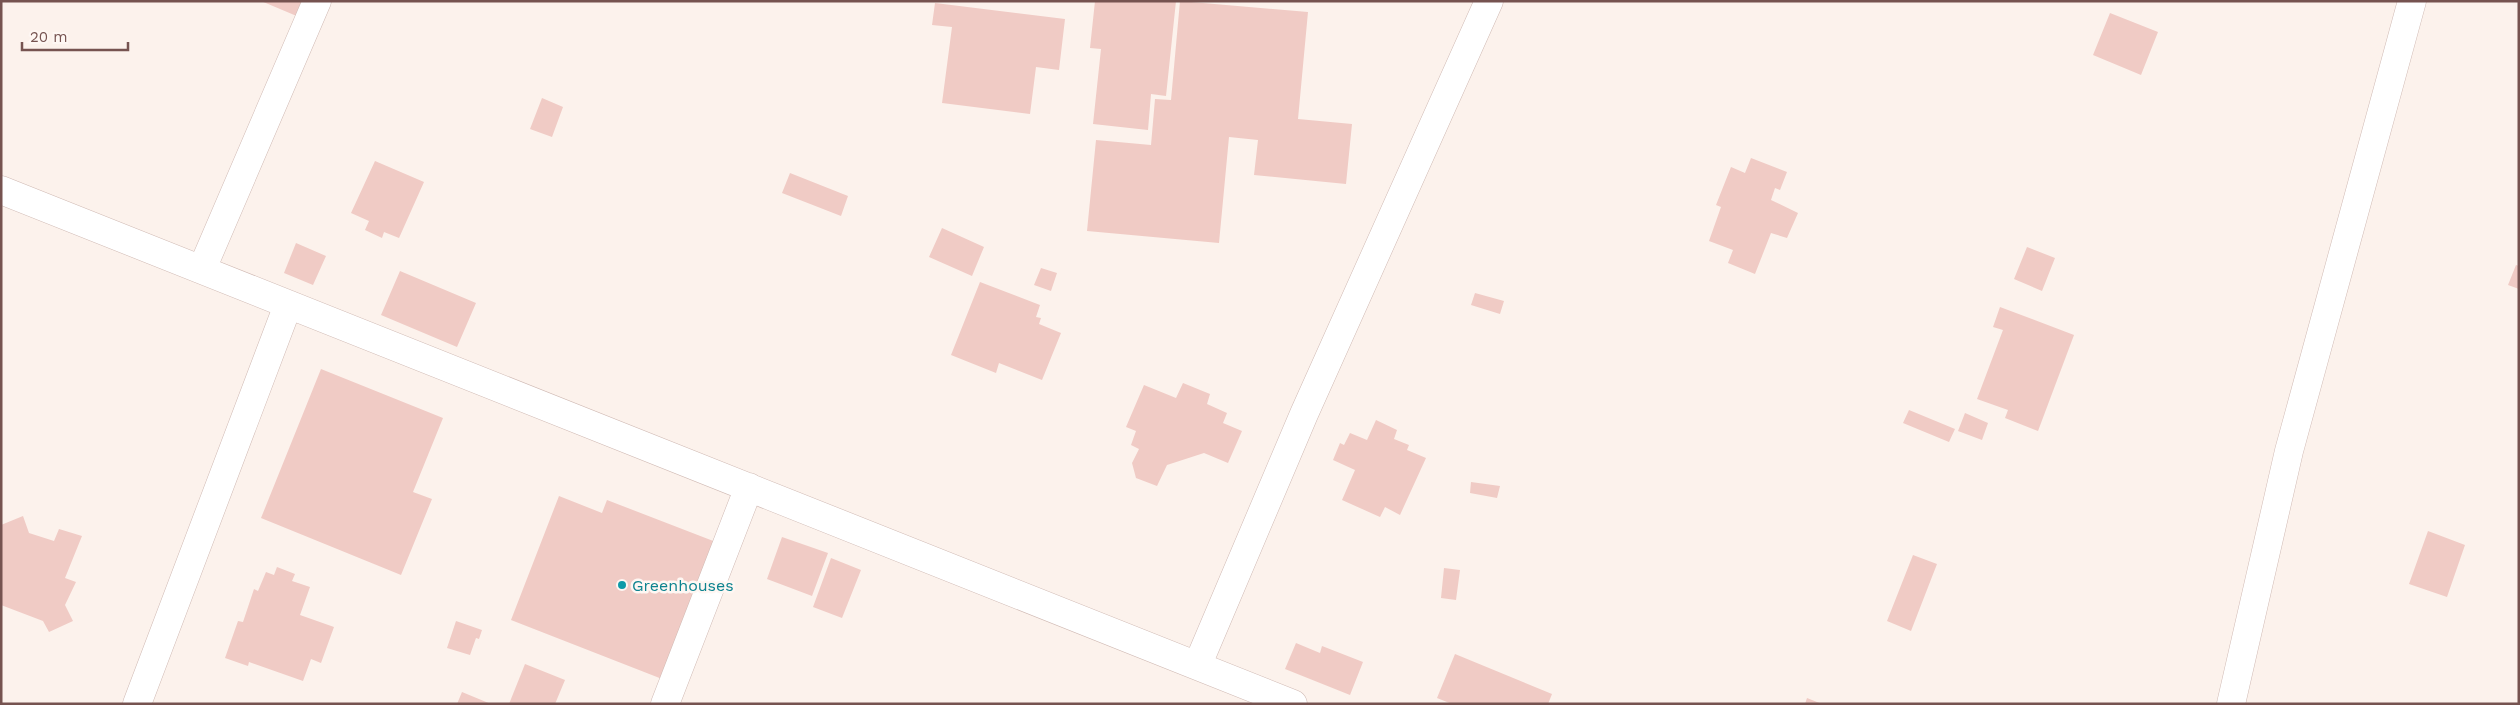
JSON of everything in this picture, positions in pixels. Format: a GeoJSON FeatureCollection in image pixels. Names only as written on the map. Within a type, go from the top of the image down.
{"type":"FeatureCollection","features":[{"type":"Feature","properties":{"kind":"street"},"geometry":{"type":"LineString","coordinates":[[202,269],[317,1]]}},
{"type":"Feature","properties":{"kind":"street"},"geometry":{"type":"LineString","coordinates":[[1198,664],[1304,414],[1488,1]]}},
{"type":"Feature","properties":{"kind":"street"},"geometry":{"type":"LineString","coordinates":[[2231,704],[2289,451],[2412,1]]}},
{"type":"Feature","properties":{"kind":"street"},"geometry":{"type":"LineString","coordinates":[[1,190],[1198,664],[1293,704]]}},
{"type":"Feature","properties":{"kind":"street"},"geometry":{"type":"LineString","coordinates":[[137,704],[288,305]]}},
{"type":"Feature","properties":{"kind":"street"},"geometry":{"type":"LineString","coordinates":[[666,704],[749,487]]}},
{"type":"Feature","properties":{"kind":"building"},"geometry":{"type":"Polygon","coordinates":[[[261,1],[305,1],[299,17],[261,1]]]}},
{"type":"Feature","properties":{"kind":"building"},"geometry":{"type":"Polygon","coordinates":[[[1095,1],[1176,1],[1166,96],[1151,94],[1148,130],[1093,124],[1101,49],[1090,48],[1095,1]]]}},
{"type":"Feature","properties":{"kind":"building"},"geometry":{"type":"Polygon","coordinates":[[[1180,1],[1308,12],[1298,119],[1352,124],[1346,184],[1254,175],[1258,140],[1229,137],[1219,243],[1087,231],[1096,140],[1151,145],[1155,99],[1171,100],[1180,1]]]}},
{"type":"Feature","properties":{"kind":"building"},"geometry":{"type":"Polygon","coordinates":[[[935,3],[1065,19],[1059,70],[1036,67],[1030,114],[942,103],[952,27],[932,25],[935,3]]]}},
{"type":"Feature","properties":{"kind":"building"},"geometry":{"type":"Polygon","coordinates":[[[2110,13],[2158,32],[2141,75],[2093,55],[2110,13]]]}},
{"type":"Feature","properties":{"kind":"building"},"geometry":{"type":"Polygon","coordinates":[[[542,98],[563,107],[552,137],[530,129],[542,98]]]}},
{"type":"Feature","properties":{"kind":"building"},"geometry":{"type":"Polygon","coordinates":[[[1751,158],[1787,172],[1780,190],[1775,188],[1771,200],[1798,213],[1787,238],[1771,233],[1755,274],[1728,263],[1733,250],[1709,241],[1721,207],[1716,205],[1731,167],[1745,173],[1751,158]]]}},
{"type":"Feature","properties":{"kind":"building"},"geometry":{"type":"Polygon","coordinates":[[[375,161],[424,182],[399,238],[384,232],[382,238],[365,230],[369,221],[351,213],[375,161]]]}},
{"type":"Feature","properties":{"kind":"building"},"geometry":{"type":"Polygon","coordinates":[[[790,173],[848,196],[841,216],[782,193],[790,173]]]}},
{"type":"Feature","properties":{"kind":"building"},"geometry":{"type":"Polygon","coordinates":[[[942,228],[984,247],[972,276],[929,257],[942,228]]]}},
{"type":"Feature","properties":{"kind":"building"},"geometry":{"type":"Polygon","coordinates":[[[296,243],[326,256],[313,285],[284,273],[296,243]]]}},
{"type":"Feature","properties":{"kind":"building"},"geometry":{"type":"Polygon","coordinates":[[[2027,247],[2055,258],[2042,291],[2014,279],[2027,247]]]}},
{"type":"Feature","properties":{"kind":"building"},"geometry":{"type":"Polygon","coordinates":[[[2516,265],[2519,266],[2519,289],[2508,285],[2516,265]]]}},
{"type":"Feature","properties":{"kind":"building"},"geometry":{"type":"Polygon","coordinates":[[[1041,268],[1057,273],[1051,291],[1034,285],[1041,268]]]}},
{"type":"Feature","properties":{"kind":"building"},"geometry":{"type":"Polygon","coordinates":[[[400,271],[476,303],[457,347],[381,315],[400,271]]]}},
{"type":"Feature","properties":{"kind":"building"},"geometry":{"type":"Polygon","coordinates":[[[980,282],[1040,305],[1036,317],[1041,318],[1039,324],[1061,333],[1042,380],[999,363],[996,373],[951,355],[980,282]]]}},
{"type":"Feature","properties":{"kind":"building"},"geometry":{"type":"Polygon","coordinates":[[[1475,293],[1504,301],[1500,314],[1471,305],[1475,293]]]}},
{"type":"Feature","properties":{"kind":"building"},"geometry":{"type":"Polygon","coordinates":[[[2000,307],[2074,335],[2038,431],[2005,418],[2008,410],[1977,399],[2003,330],[1993,327],[2000,307]]]}},
{"type":"Feature","properties":{"kind":"building"},"geometry":{"type":"Polygon","coordinates":[[[321,369],[443,418],[413,492],[432,499],[401,575],[261,518],[321,369]]]}},
{"type":"Feature","properties":{"kind":"building"},"geometry":{"type":"Polygon","coordinates":[[[1183,383],[1210,394],[1207,404],[1227,413],[1223,423],[1242,431],[1228,463],[1204,453],[1167,465],[1157,486],[1136,478],[1132,463],[1139,449],[1131,445],[1136,431],[1126,427],[1144,385],[1176,398],[1183,383]]]}},
{"type":"Feature","properties":{"kind":"building"},"geometry":{"type":"Polygon","coordinates":[[[1909,410],[1955,429],[1949,442],[1903,423],[1909,410]]]}},
{"type":"Feature","properties":{"kind":"building"},"geometry":{"type":"Polygon","coordinates":[[[1965,413],[1988,423],[1982,440],[1958,431],[1965,413]]]}},
{"type":"Feature","properties":{"kind":"building"},"geometry":{"type":"Polygon","coordinates":[[[1376,420],[1397,430],[1394,439],[1409,445],[1407,450],[1426,458],[1400,515],[1385,507],[1380,517],[1342,500],[1355,470],[1333,460],[1340,443],[1344,445],[1350,433],[1367,440],[1376,420]]]}},
{"type":"Feature","properties":{"kind":"building"},"geometry":{"type":"Polygon","coordinates":[[[1471,482],[1500,486],[1497,498],[1470,493],[1471,482]]]}},
{"type":"Feature","properties":{"kind":"building","name":"Greenhouses"},"geometry":{"type":"Polygon","coordinates":[[[559,496],[602,513],[607,500],[734,549],[680,686],[511,620],[559,496]]]}},
{"type":"Feature","properties":{"kind":"building"},"geometry":{"type":"Polygon","coordinates":[[[23,516],[29,533],[54,541],[59,529],[82,536],[65,578],[76,582],[65,605],[73,621],[49,632],[43,621],[1,605],[1,525],[23,516]]]}},
{"type":"Feature","properties":{"kind":"building"},"geometry":{"type":"Polygon","coordinates":[[[2428,531],[2465,545],[2447,597],[2409,584],[2428,531]]]}},
{"type":"Feature","properties":{"kind":"building"},"geometry":{"type":"Polygon","coordinates":[[[782,537],[828,553],[812,596],[767,579],[782,537]]]}},
{"type":"Feature","properties":{"kind":"building"},"geometry":{"type":"Polygon","coordinates":[[[1913,555],[1937,564],[1911,631],[1887,621],[1913,555]]]}},
{"type":"Feature","properties":{"kind":"building"},"geometry":{"type":"Polygon","coordinates":[[[831,558],[861,570],[842,618],[813,607],[831,558]]]}},
{"type":"Feature","properties":{"kind":"building"},"geometry":{"type":"Polygon","coordinates":[[[277,567],[295,574],[292,581],[310,587],[300,615],[334,627],[321,663],[311,659],[303,681],[249,662],[248,666],[225,658],[238,621],[243,622],[254,589],[258,591],[266,572],[274,575],[277,567]]]}},
{"type":"Feature","properties":{"kind":"building"},"geometry":{"type":"Polygon","coordinates":[[[1444,568],[1460,570],[1456,600],[1441,598],[1444,568]]]}},
{"type":"Feature","properties":{"kind":"building"},"geometry":{"type":"Polygon","coordinates":[[[456,621],[482,630],[479,639],[476,638],[470,655],[447,648],[456,621]]]}},
{"type":"Feature","properties":{"kind":"building"},"geometry":{"type":"Polygon","coordinates":[[[1296,643],[1320,653],[1322,646],[1363,662],[1350,695],[1285,669],[1296,643]]]}},
{"type":"Feature","properties":{"kind":"building"},"geometry":{"type":"Polygon","coordinates":[[[1455,654],[1552,694],[1548,704],[1452,704],[1437,698],[1455,654]]]}},
{"type":"Feature","properties":{"kind":"building"},"geometry":{"type":"Polygon","coordinates":[[[525,664],[565,680],[555,704],[509,704],[525,664]]]}},
{"type":"Feature","properties":{"kind":"building"},"geometry":{"type":"Polygon","coordinates":[[[462,692],[491,704],[457,704],[462,692]]]}},
{"type":"Feature","properties":{"kind":"building"},"geometry":{"type":"Polygon","coordinates":[[[1807,698],[1822,704],[1805,704],[1807,698]]]}},
{"type":"Feature","properties":{"kind":"place","name":"Greenhouses"},"geometry":{"type":"Point","coordinates":[622,585]}}]}
